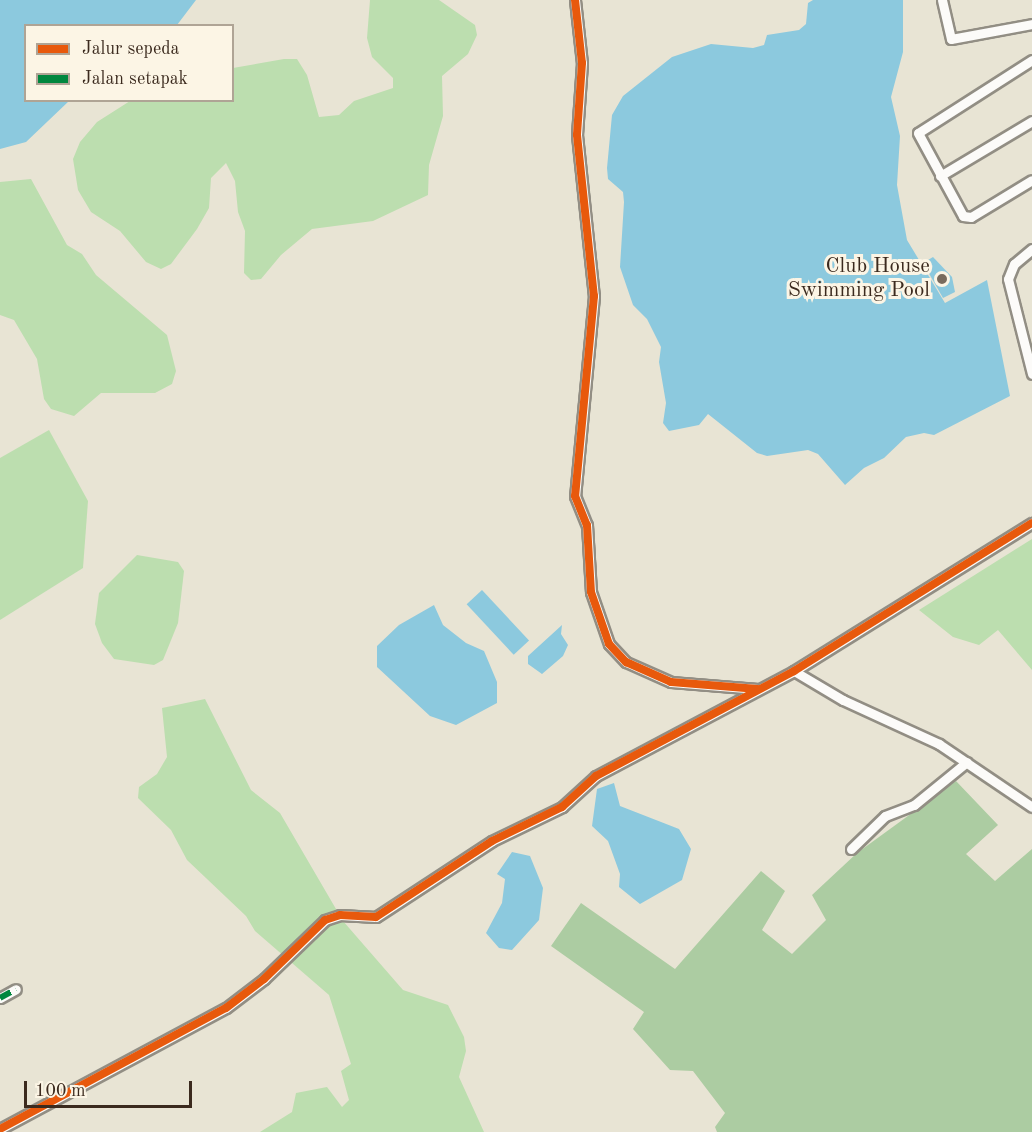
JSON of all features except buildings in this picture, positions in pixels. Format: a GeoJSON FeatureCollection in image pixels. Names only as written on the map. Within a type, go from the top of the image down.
{"type":"FeatureCollection","features":[{"type":"Feature","properties":{"kind":"street"},"geometry":{"type":"LineString","coordinates":[[575,0],[582,63],[577,135],[594,296],[575,496],[587,525],[591,592],[609,644],[626,662],[671,681],[758,689]]}},
{"type":"Feature","properties":{"kind":"street"},"geometry":{"type":"LineString","coordinates":[[942,0],[951,39],[1032,24]]}},
{"type":"Feature","properties":{"kind":"street"},"geometry":{"type":"LineString","coordinates":[[1032,60],[921,127],[918,137],[963,216],[971,217],[1032,180]]}},
{"type":"Feature","properties":{"kind":"street"},"geometry":{"type":"LineString","coordinates":[[940,176],[1032,121]]}},
{"type":"Feature","properties":{"kind":"street"},"geometry":{"type":"LineString","coordinates":[[1032,249],[1014,264],[1008,279],[1032,374]]}},
{"type":"Feature","properties":{"kind":"street"},"geometry":{"type":"LineString","coordinates":[[0,1129],[226,1008],[264,979],[324,920],[340,915],[376,917],[492,841],[562,807],[596,776],[794,671],[1032,523]]}},
{"type":"Feature","properties":{"kind":"street"},"geometry":{"type":"LineString","coordinates":[[794,671],[843,700],[939,744],[1032,807]]}},
{"type":"Feature","properties":{"kind":"street"},"geometry":{"type":"LineString","coordinates":[[851,849],[885,816],[914,805],[967,762]]}},
{"type":"Feature","properties":{"kind":"street"},"geometry":{"type":"LineString","coordinates":[[0,998],[16,989]]}},
{"type":"Feature","properties":{"kind":"green space"},"geometry":{"type":"Polygon","coordinates":[[[370,0],[439,0],[475,25],[477,35],[468,54],[442,76],[443,116],[429,165],[428,195],[373,221],[312,229],[281,255],[261,279],[251,280],[244,273],[245,231],[238,212],[235,181],[226,163],[211,178],[209,208],[197,229],[171,264],[161,269],[146,262],[120,231],[91,212],[78,190],[73,159],[80,142],[97,122],[128,102],[234,102],[234,68],[284,59],[297,59],[307,75],[319,117],[339,115],[354,101],[393,88],[393,78],[372,57],[367,38],[370,0]]]}},
{"type":"Feature","properties":{"kind":"green space"},"geometry":{"type":"Polygon","coordinates":[[[31,179],[67,245],[82,254],[96,275],[167,335],[176,371],[172,384],[155,393],[101,393],[74,416],[51,409],[44,399],[37,359],[14,320],[0,315],[0,182],[31,179]]]}},
{"type":"Feature","properties":{"kind":"green space"},"geometry":{"type":"Polygon","coordinates":[[[49,430],[88,501],[83,568],[0,620],[0,458],[49,430]]]}},
{"type":"Feature","properties":{"kind":"green space"},"geometry":{"type":"Polygon","coordinates":[[[1032,539],[1032,670],[998,630],[979,645],[953,637],[919,610],[1032,539]]]}},
{"type":"Feature","properties":{"kind":"green space"},"geometry":{"type":"Polygon","coordinates":[[[137,555],[178,562],[184,571],[178,623],[163,660],[154,665],[114,659],[102,643],[95,624],[99,593],[137,555]]]}},
{"type":"Feature","properties":{"kind":"green space"},"geometry":{"type":"Polygon","coordinates":[[[205,699],[251,790],[280,813],[343,921],[403,990],[448,1005],[464,1037],[466,1051],[459,1077],[484,1132],[260,1132],[292,1112],[296,1093],[327,1087],[342,1107],[349,1100],[341,1071],[351,1064],[329,995],[255,931],[246,916],[187,860],[171,830],[138,798],[139,787],[157,774],[167,757],[162,708],[205,699]]]}},
{"type":"Feature","properties":{"kind":"green space"},"geometry":{"type":"Polygon","coordinates":[[[956,781],[998,825],[966,854],[995,881],[1032,849],[1032,1132],[717,1132],[715,1127],[725,1113],[693,1071],[670,1070],[633,1029],[644,1012],[551,946],[581,903],[675,969],[761,871],[785,891],[762,930],[792,954],[826,920],[812,895],[857,853],[956,781]]]}},
{"type":"Feature","properties":{"kind":"water"},"geometry":{"type":"Polygon","coordinates":[[[0,0],[196,0],[178,24],[24,24],[24,102],[68,102],[26,142],[0,149],[0,0]]]}},
{"type":"Feature","properties":{"kind":"water"},"geometry":{"type":"Polygon","coordinates":[[[813,0],[903,0],[903,52],[891,97],[900,136],[897,185],[907,240],[945,303],[987,280],[1010,396],[934,435],[924,433],[906,437],[884,458],[864,468],[845,485],[818,454],[808,450],[767,456],[757,453],[708,414],[699,425],[669,431],[663,423],[666,403],[659,362],[661,347],[647,319],[633,305],[620,267],[623,192],[608,179],[607,168],[612,115],[623,96],[672,57],[711,44],[753,48],[764,45],[767,35],[799,30],[806,24],[808,3],[813,0]]]}},
{"type":"Feature","properties":{"kind":"water","name":"Club House Swimming Pool"},"geometry":{"type":"Polygon","coordinates":[[[933,257],[952,277],[955,292],[943,298],[923,263],[933,257]]]}},
{"type":"Feature","properties":{"kind":"water"},"geometry":{"type":"Polygon","coordinates":[[[482,590],[529,640],[514,655],[467,604],[482,590]]]}},
{"type":"Feature","properties":{"kind":"water"},"geometry":{"type":"Polygon","coordinates":[[[434,605],[443,625],[466,643],[484,651],[497,682],[497,703],[456,725],[430,716],[377,667],[377,646],[399,625],[434,605]]]}},
{"type":"Feature","properties":{"kind":"water"},"geometry":{"type":"Polygon","coordinates":[[[562,625],[561,634],[568,645],[563,656],[542,674],[528,664],[528,656],[562,625]]]}},
{"type":"Feature","properties":{"kind":"water"},"geometry":{"type":"Polygon","coordinates":[[[614,783],[620,806],[679,829],[691,849],[682,880],[640,904],[619,887],[620,874],[608,841],[592,826],[597,789],[614,783]]]}},
{"type":"Feature","properties":{"kind":"water"},"geometry":{"type":"Polygon","coordinates":[[[512,852],[530,856],[543,888],[539,920],[512,950],[499,948],[486,933],[502,903],[505,879],[497,874],[512,852]]]}},
{"type":"Feature","properties":{"kind":"marked path"},"geometry":{"type":"LineString","coordinates":[[0,998],[16,989]]}},
{"type":"Feature","properties":{"kind":"cycle path"},"geometry":{"type":"LineString","coordinates":[[575,0],[582,63],[577,135],[594,296],[575,496],[587,525],[591,592],[609,644],[626,662],[671,682],[758,689]]}},
{"type":"Feature","properties":{"kind":"cycle path"},"geometry":{"type":"LineString","coordinates":[[0,1129],[226,1008],[264,979],[325,920],[340,915],[376,917],[492,841],[562,807],[596,776],[794,671],[1032,523]]}},
{"type":"Feature","properties":{"kind":"place","name":"Club House Swimming Pool"},"geometry":{"type":"Point","coordinates":[942,279]}}]}
